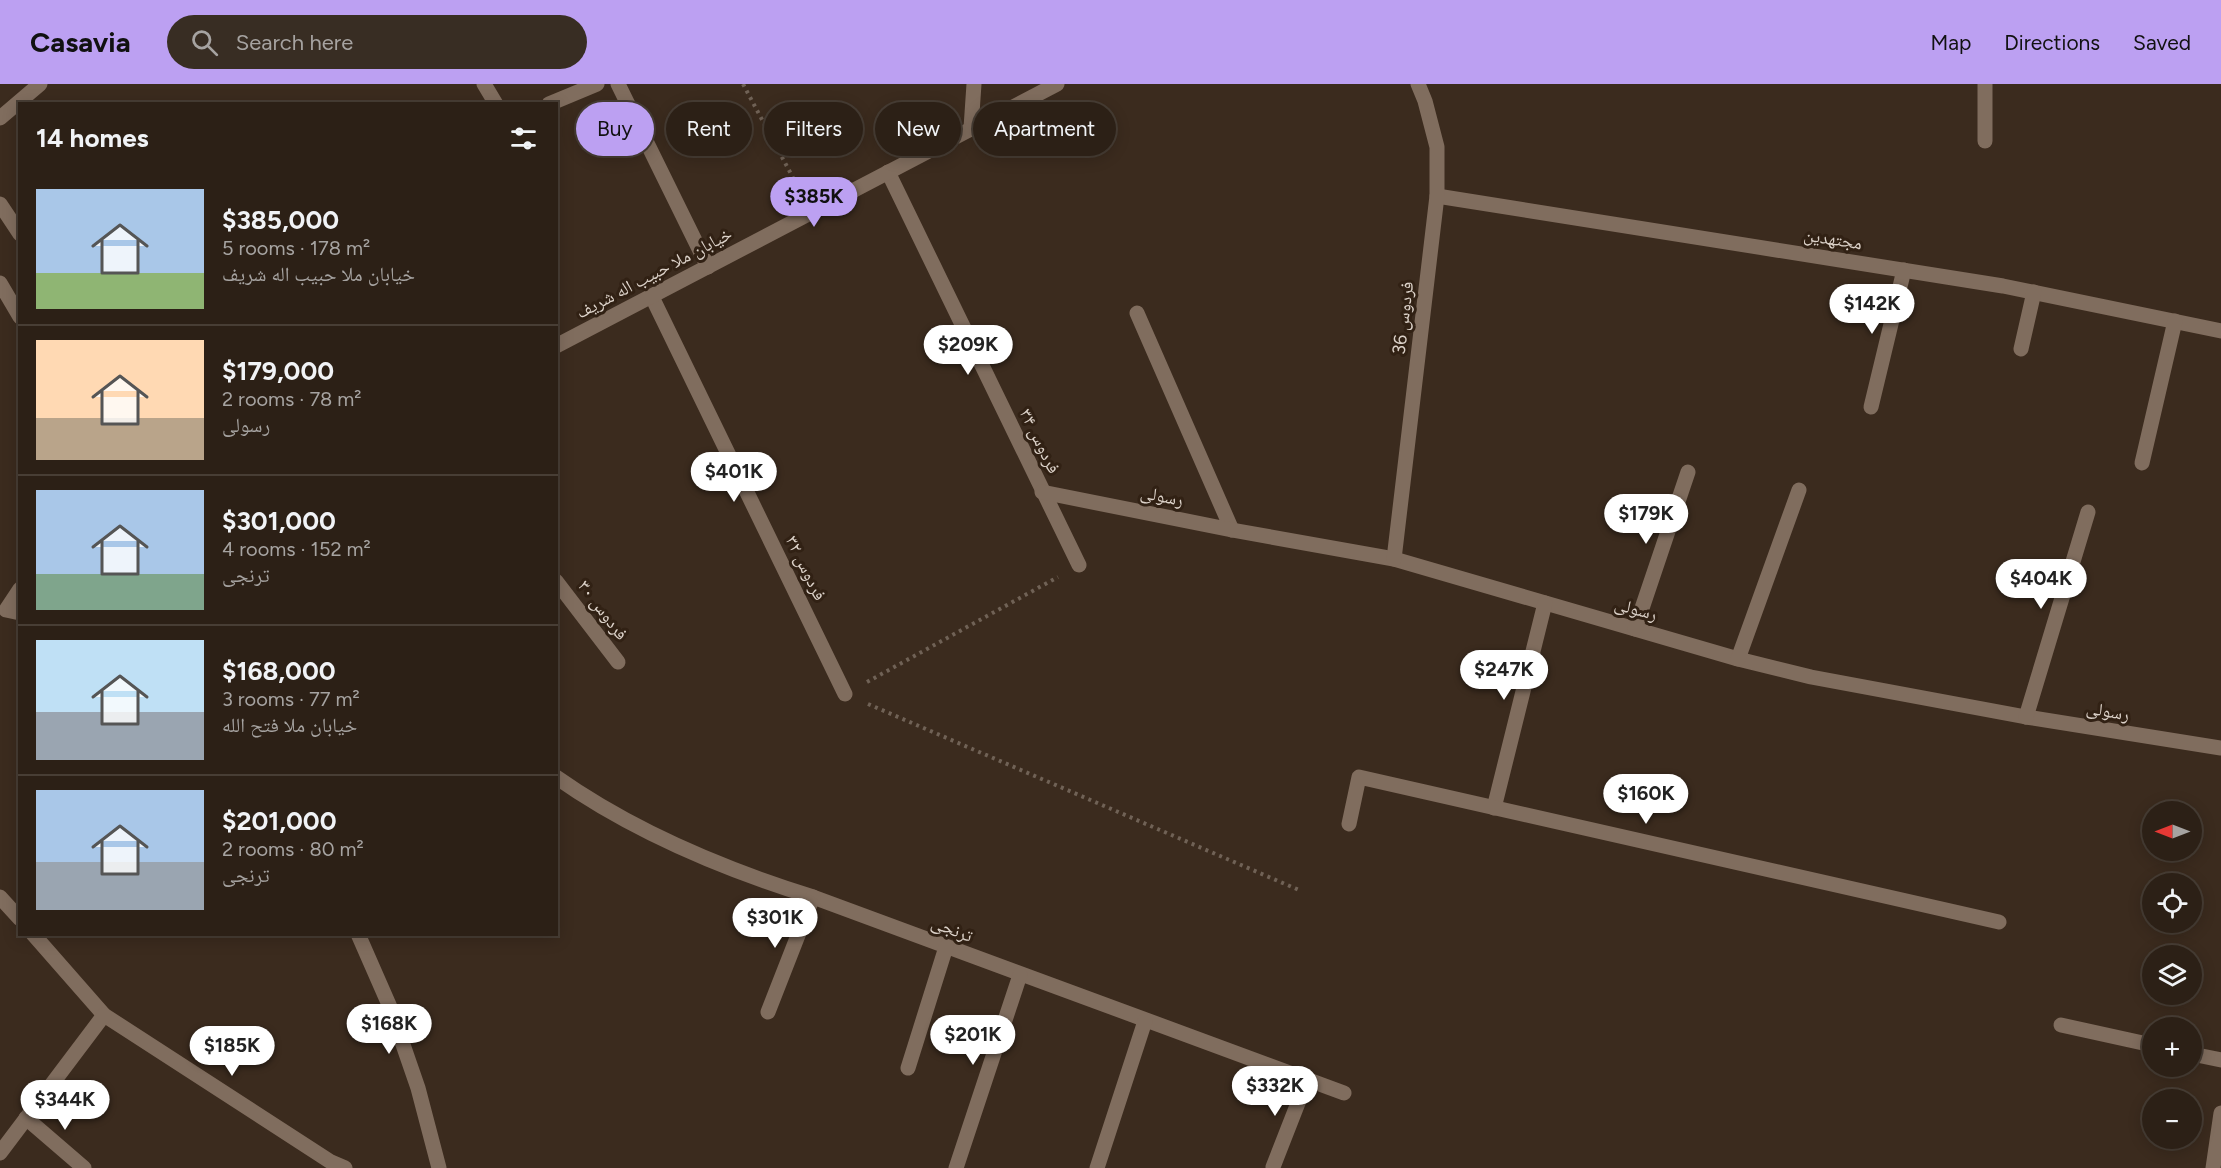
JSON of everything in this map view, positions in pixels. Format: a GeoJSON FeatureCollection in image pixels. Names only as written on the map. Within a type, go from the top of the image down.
{"type":"FeatureCollection","features":[{"type":"Feature","properties":{"kind":"street"},"geometry":{"type":"LineString","coordinates":[[19,102],[40,84]]}},
{"type":"Feature","properties":{"kind":"street"},"geometry":{"type":"LineString","coordinates":[[484,84],[495,102]]}},
{"type":"Feature","properties":{"kind":"street"},"geometry":{"type":"LineString","coordinates":[[554,102],[597,84]]}},
{"type":"Feature","properties":{"kind":"street"},"geometry":{"type":"LineString","coordinates":[[618,84],[708,267]]}},
{"type":"Feature","properties":{"kind":"street"},"geometry":{"type":"LineString","coordinates":[[971,128],[974,84]]}},
{"type":"Feature","properties":{"kind":"street","name":"خیابان ملا حبیب اله شریف"},"geometry":{"type":"LineString","coordinates":[[558,345],[1058,84]]}},
{"type":"Feature","properties":{"kind":"street","name":"فردوس 36"},"geometry":{"type":"LineString","coordinates":[[1394,559],[1437,196],[1437,147],[1418,84]]}},
{"type":"Feature","properties":{"kind":"street"},"geometry":{"type":"LineString","coordinates":[[1985,84],[1985,141]]}},
{"type":"Feature","properties":{"kind":"street"},"geometry":{"type":"LineString","coordinates":[[0,118],[18,103]]}},
{"type":"Feature","properties":{"kind":"street","name":"فردوس ۳۴"},"geometry":{"type":"LineString","coordinates":[[888,172],[1079,565]]}},
{"type":"Feature","properties":{"kind":"street","name":"مجتهدین"},"geometry":{"type":"LineString","coordinates":[[1437,196],[2034,292],[2221,331]]}},
{"type":"Feature","properties":{"kind":"street"},"geometry":{"type":"LineString","coordinates":[[0,204],[18,231]]}},
{"type":"Feature","properties":{"kind":"street"},"geometry":{"type":"LineString","coordinates":[[1871,407],[1905,270]]}},
{"type":"Feature","properties":{"kind":"street"},"geometry":{"type":"LineString","coordinates":[[0,283],[18,314]]}},
{"type":"Feature","properties":{"kind":"street"},"geometry":{"type":"LineString","coordinates":[[2021,349],[2034,292]]}},
{"type":"Feature","properties":{"kind":"street","name":"فردوس ۳۲"},"geometry":{"type":"LineString","coordinates":[[652,297],[845,694]]}},
{"type":"Feature","properties":{"kind":"street"},"geometry":{"type":"LineString","coordinates":[[1137,314],[1232,530]]}},
{"type":"Feature","properties":{"kind":"street"},"geometry":{"type":"LineString","coordinates":[[2142,463],[2175,321]]}},
{"type":"Feature","properties":{"kind":"street"},"geometry":{"type":"LineString","coordinates":[[1635,629],[1688,472]]}},
{"type":"Feature","properties":{"kind":"street"},"geometry":{"type":"LineString","coordinates":[[1738,659],[1799,490]]}},
{"type":"Feature","properties":{"kind":"street","name":"رسولی"},"geometry":{"type":"LineString","coordinates":[[1042,492],[1232,530],[1394,559],[1738,659],[1811,677],[2026,717],[2221,748]]}},
{"type":"Feature","properties":{"kind":"street"},"geometry":{"type":"LineString","coordinates":[[2026,717],[2088,512]]}},
{"type":"Feature","properties":{"kind":"street","name":"فردوس ۳۰"},"geometry":{"type":"LineString","coordinates":[[558,584],[618,662]]}},
{"type":"Feature","properties":{"kind":"street"},"geometry":{"type":"LineString","coordinates":[[11,610],[18,594]]}},
{"type":"Feature","properties":{"kind":"street"},"geometry":{"type":"LineString","coordinates":[[1494,808],[1545,603]]}},
{"type":"Feature","properties":{"kind":"street"},"geometry":{"type":"LineString","coordinates":[[1349,824],[1359,777],[1999,922]]}},
{"type":"Feature","properties":{"kind":"street","name":"ترنجی"},"geometry":{"type":"LineString","coordinates":[[558,778],[664,841],[764,882],[813,897],[1344,1093]]}},
{"type":"Feature","properties":{"kind":"street"},"geometry":{"type":"LineString","coordinates":[[0,897],[18,917]]}},
{"type":"Feature","properties":{"kind":"street"},"geometry":{"type":"LineString","coordinates":[[768,1012],[813,897]]}},
{"type":"Feature","properties":{"kind":"street"},"geometry":{"type":"LineString","coordinates":[[35,936],[104,1015],[334,1166]]}},
{"type":"Feature","properties":{"kind":"street"},"geometry":{"type":"LineString","coordinates":[[359,936],[390,1007],[418,1088],[439,1168]]}},
{"type":"Feature","properties":{"kind":"street"},"geometry":{"type":"LineString","coordinates":[[908,1068],[946,947]]}},
{"type":"Feature","properties":{"kind":"street"},"geometry":{"type":"LineString","coordinates":[[956,1168],[1020,975]]}},
{"type":"Feature","properties":{"kind":"street"},"geometry":{"type":"LineString","coordinates":[[0,1153],[104,1015]]}},
{"type":"Feature","properties":{"kind":"street"},"geometry":{"type":"LineString","coordinates":[[1097,1168],[1145,1021]]}},
{"type":"Feature","properties":{"kind":"street"},"geometry":{"type":"LineString","coordinates":[[2061,1025],[2142,1043]]}},
{"type":"Feature","properties":{"kind":"street"},"geometry":{"type":"LineString","coordinates":[[2202,1056],[2221,1060]]}},
{"type":"Feature","properties":{"kind":"street"},"geometry":{"type":"LineString","coordinates":[[1273,1167],[1307,1080]]}},
{"type":"Feature","properties":{"kind":"street"},"geometry":{"type":"LineString","coordinates":[[2212,1168],[2221,1113]]}},
{"type":"Feature","properties":{"kind":"street"},"geometry":{"type":"LineString","coordinates":[[26,1118],[84,1168]]}},
{"type":"Feature","properties":{"kind":"path"},"geometry":{"type":"LineString","coordinates":[[743,84],[811,211]]}},
{"type":"Feature","properties":{"kind":"path"},"geometry":{"type":"LineString","coordinates":[[845,694],[1079,565]]}},
{"type":"Feature","properties":{"kind":"path"},"geometry":{"type":"LineString","coordinates":[[845,694],[1299,890]]}}]}
